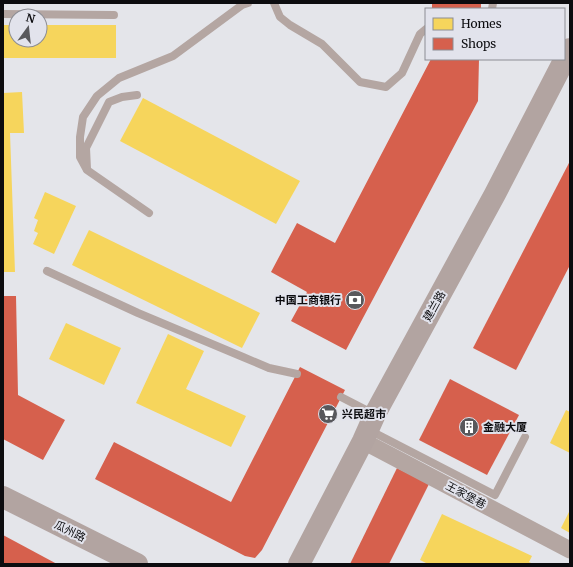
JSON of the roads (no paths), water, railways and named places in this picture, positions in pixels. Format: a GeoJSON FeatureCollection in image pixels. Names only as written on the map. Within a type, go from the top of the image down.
{"type":"FeatureCollection","features":[{"type":"Feature","properties":{"kind":"street","name":"建兰路"},"geometry":{"type":"LineString","coordinates":[[565,59],[570,49]]}},
{"type":"Feature","properties":{"kind":"street","name":"建兰路"},"geometry":{"type":"LineString","coordinates":[[298,564],[369,428],[495,194],[564,60]]}},
{"type":"Feature","properties":{"kind":"street","name":"王家堡巷"},"geometry":{"type":"LineString","coordinates":[[369,428],[570,550]]}},
{"type":"Feature","properties":{"kind":"street","name":"瓜州路"},"geometry":{"type":"LineString","coordinates":[[3,497],[137,564]]}},
{"type":"Feature","properties":{"kind":"lane"},"geometry":{"type":"LineString","coordinates":[[148,213],[87,170],[80,157],[80,137],[83,118],[97,96],[119,78],[173,56],[242,5],[248,3]]}},
{"type":"Feature","properties":{"kind":"lane"},"geometry":{"type":"LineString","coordinates":[[274,3],[280,17],[290,25],[322,44],[360,82],[386,87],[402,73],[420,34],[425,30]]}},
{"type":"Feature","properties":{"kind":"lane"},"geometry":{"type":"LineString","coordinates":[[3,14],[114,15]]}},
{"type":"Feature","properties":{"kind":"lane"},"geometry":{"type":"LineString","coordinates":[[87,170],[86,148],[109,102],[122,97],[137,95]]}},
{"type":"Feature","properties":{"kind":"lane"},"geometry":{"type":"LineString","coordinates":[[47,271],[138,313],[269,368],[297,374]]}},
{"type":"Feature","properties":{"kind":"lane"},"geometry":{"type":"LineString","coordinates":[[341,397],[369,428],[495,495],[525,437]]}},
{"type":"Feature","properties":{"kind":"place","name":"中国工商银行"},"geometry":{"type":"Point","coordinates":[355,300]}},
{"type":"Feature","properties":{"kind":"place","name":"兴民超市"},"geometry":{"type":"Point","coordinates":[328,414]}},
{"type":"Feature","properties":{"kind":"place","name":"金融大厦"},"geometry":{"type":"Point","coordinates":[469,427]}}]}
